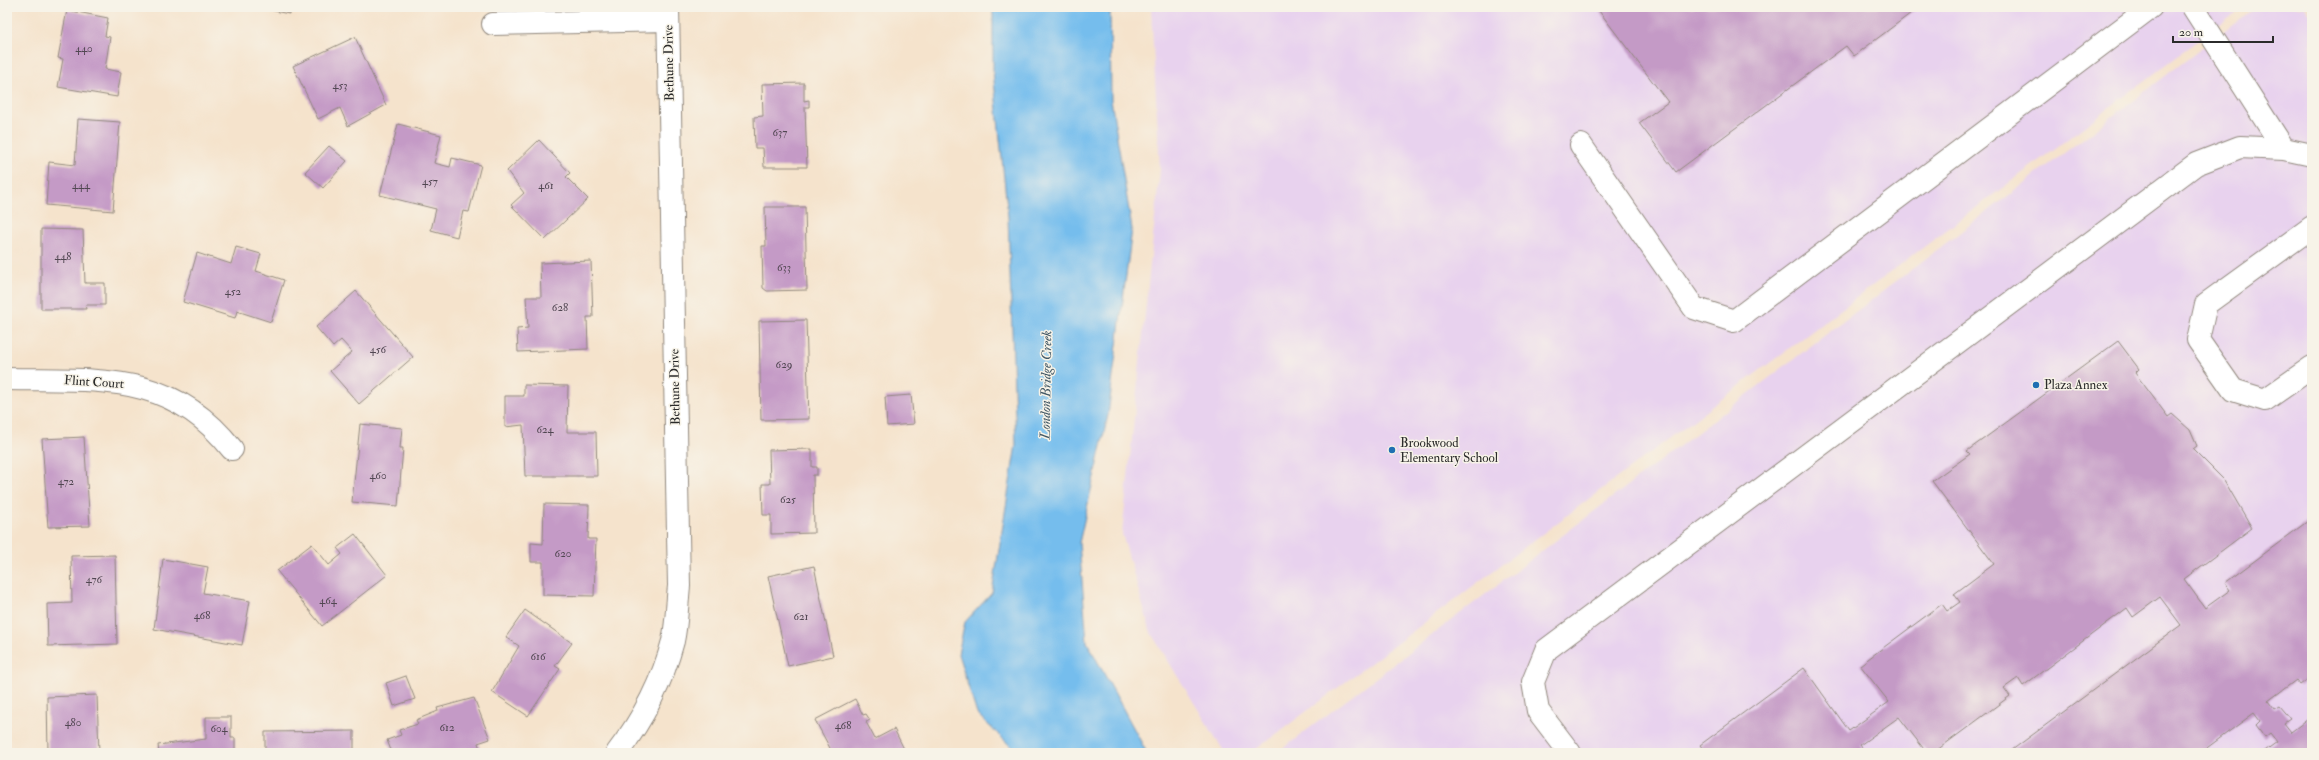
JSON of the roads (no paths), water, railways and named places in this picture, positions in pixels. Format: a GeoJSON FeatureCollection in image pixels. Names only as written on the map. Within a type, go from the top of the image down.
{"type":"FeatureCollection","features":[{"type":"Feature","properties":{"kind":"street"},"geometry":{"type":"LineString","coordinates":[[1581,145],[1694,308],[1734,321],[2150,7]]}},
{"type":"Feature","properties":{"kind":"street"},"geometry":{"type":"LineString","coordinates":[[2192,7],[2284,149]]}},
{"type":"Feature","properties":{"kind":"street"},"geometry":{"type":"LineString","coordinates":[[492,24],[668,14]]}},
{"type":"Feature","properties":{"kind":"street","name":"Bethune Drive"},"geometry":{"type":"LineString","coordinates":[[617,753],[639,724],[659,683],[673,640],[679,586],[668,14]]}},
{"type":"Feature","properties":{"kind":"street"},"geometry":{"type":"LineString","coordinates":[[1570,753],[1538,711],[1533,682],[1546,650],[2196,164],[2240,147],[2284,149],[2312,155]]}},
{"type":"Feature","properties":{"kind":"street"},"geometry":{"type":"LineString","coordinates":[[2312,227],[2206,304],[2198,340],[2233,390],[2265,400],[2312,367]]}},
{"type":"Feature","properties":{"kind":"street","name":"Flint Court"},"geometry":{"type":"LineString","coordinates":[[7,379],[118,382],[155,391],[188,408],[222,437],[232,449]]}},
{"type":"Feature","properties":{"kind":"water","name":"London Bridge Creek"},"geometry":{"type":"Polygon","coordinates":[[[993,7],[1110,7],[1111,100],[1132,229],[1108,415],[1079,543],[1087,642],[1147,753],[1018,753],[977,714],[958,654],[965,622],[992,593],[1016,445],[1008,217],[993,71],[993,7]]]}},
{"type":"Feature","properties":{"kind":"place","name":"Plaza Annex"},"geometry":{"type":"Point","coordinates":[2036,385]}},
{"type":"Feature","properties":{"kind":"place","name":"Brookwood Elementary School"},"geometry":{"type":"Point","coordinates":[1392,450]}}]}
